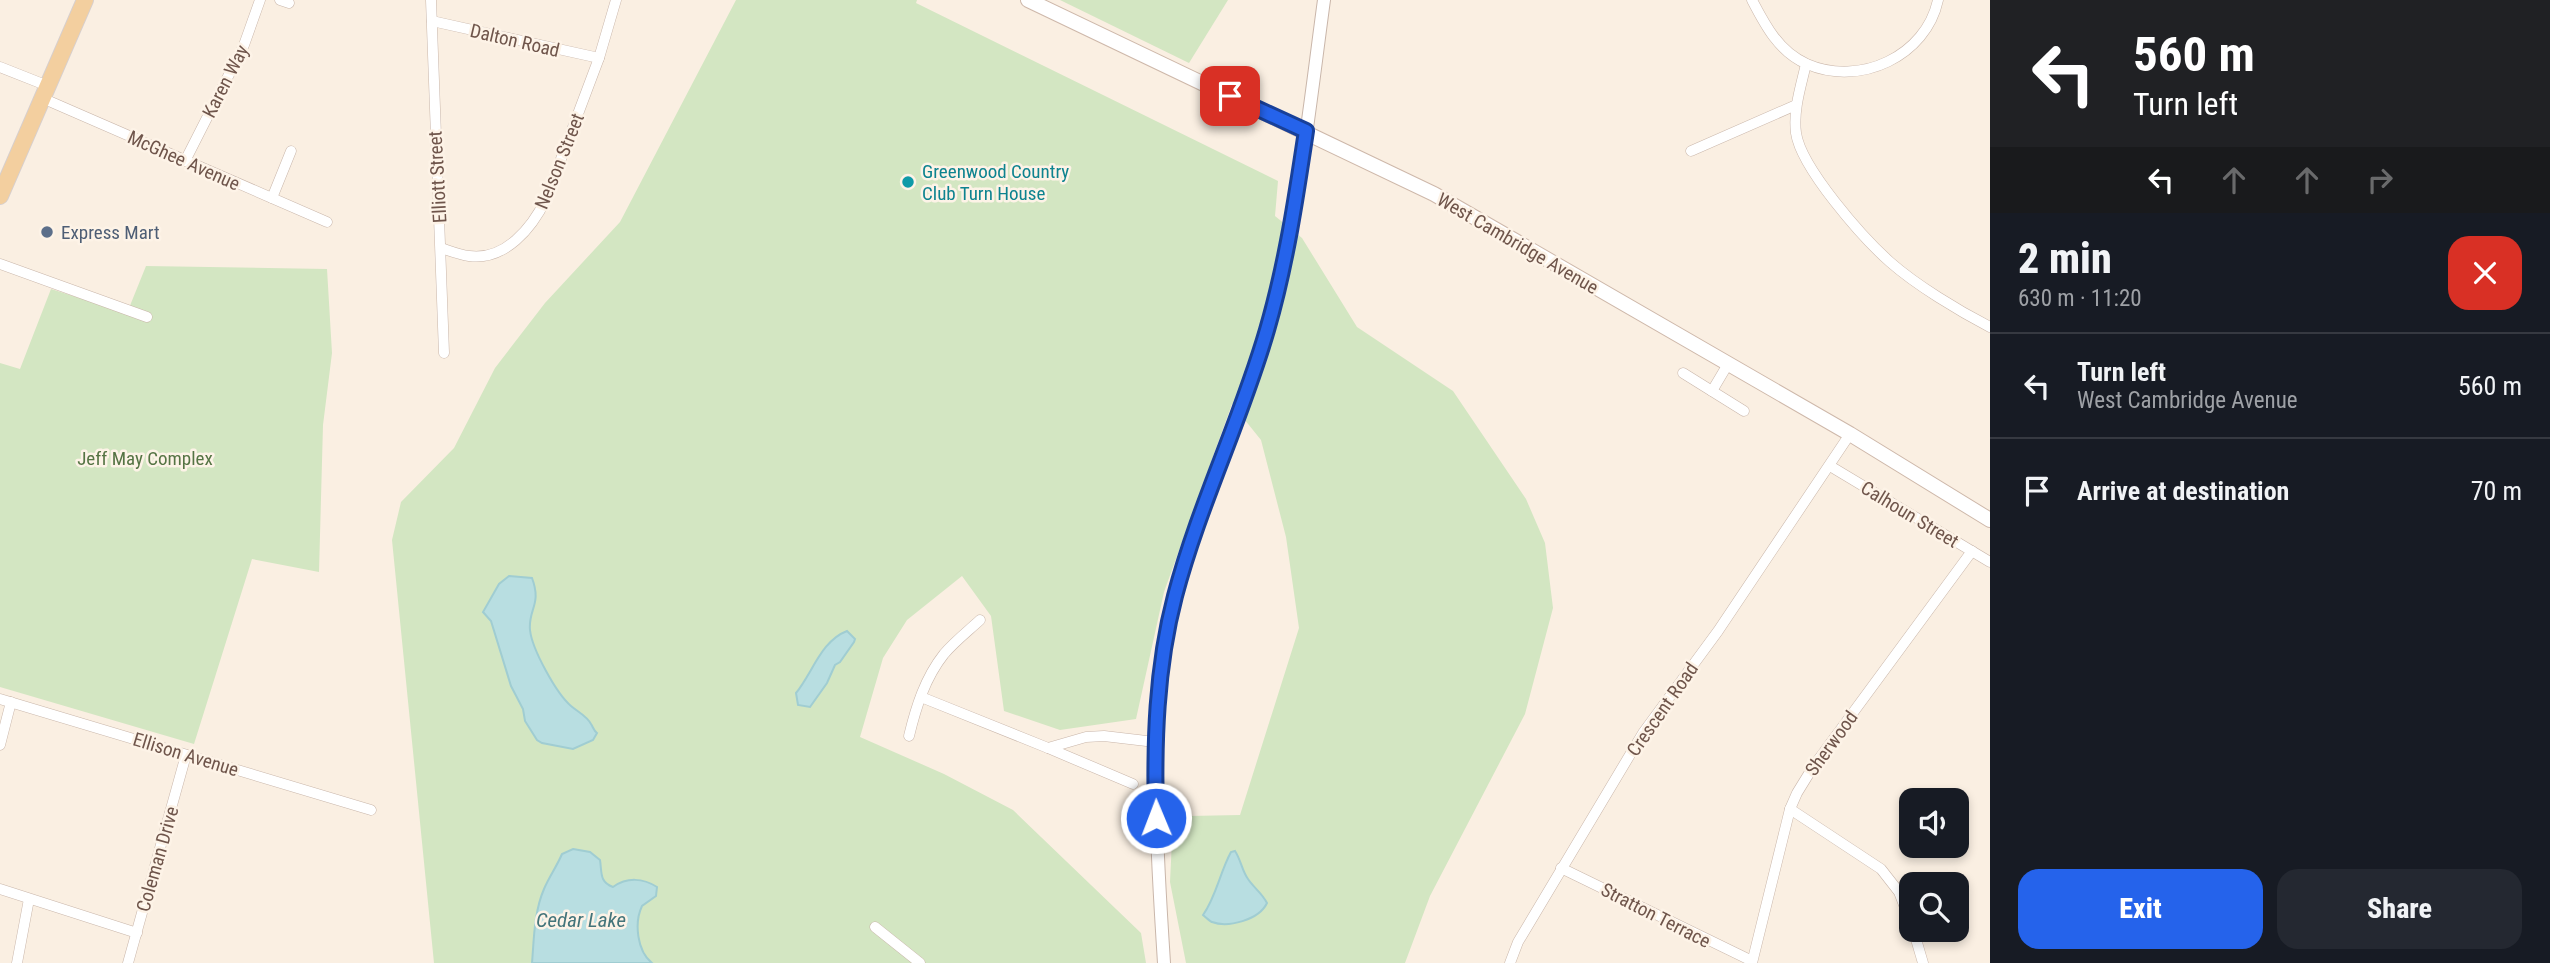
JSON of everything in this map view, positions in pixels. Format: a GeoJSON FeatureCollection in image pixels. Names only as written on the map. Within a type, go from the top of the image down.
{"type":"FeatureCollection","features":[{"type":"Feature","properties":{"kind":"main road"},"geometry":{"type":"LineString","coordinates":[[0,196],[85,0]]}},
{"type":"Feature","properties":{"kind":"main road","name":"West Cambridge Avenue"},"geometry":{"type":"LineString","coordinates":[[1028,0],[1434,194],[1850,434],[1990,520]]}},
{"type":"Feature","properties":{"kind":"street","name":"Karen Way"},"geometry":{"type":"LineString","coordinates":[[185,161],[244,46],[260,0]]}},
{"type":"Feature","properties":{"kind":"street","name":"Elliott Street"},"geometry":{"type":"LineString","coordinates":[[431,0],[444,354]]}},
{"type":"Feature","properties":{"kind":"street","name":"Nelson Street"},"geometry":{"type":"LineString","coordinates":[[442,248],[467,256],[488,255],[510,245],[529,228],[546,199],[599,58],[616,0]]}},
{"type":"Feature","properties":{"kind":"street"},"geometry":{"type":"LineString","coordinates":[[1164,963],[1156,818],[1155,741],[1163,662],[1174,597],[1184,563],[1268,329],[1286,249],[1324,0]]}},
{"type":"Feature","properties":{"kind":"street"},"geometry":{"type":"LineString","coordinates":[[1752,0],[1773,36],[1783,47],[1806,64],[1822,69],[1846,71],[1894,60],[1910,49],[1925,32],[1938,0]]}},
{"type":"Feature","properties":{"kind":"street","name":"Dalton Road"},"geometry":{"type":"LineString","coordinates":[[432,21],[599,58]]}},
{"type":"Feature","properties":{"kind":"street"},"geometry":{"type":"LineString","coordinates":[[1806,64],[1796,105],[1796,132],[1805,161],[1874,246],[1910,277],[1990,327]]}},
{"type":"Feature","properties":{"kind":"street","name":"McGhee Avenue"},"geometry":{"type":"LineString","coordinates":[[0,67],[185,161],[327,222]]}},
{"type":"Feature","properties":{"kind":"street"},"geometry":{"type":"LineString","coordinates":[[1691,151],[1796,105]]}},
{"type":"Feature","properties":{"kind":"street"},"geometry":{"type":"LineString","coordinates":[[272,198],[290,151]]}},
{"type":"Feature","properties":{"kind":"street"},"geometry":{"type":"LineString","coordinates":[[0,264],[147,317]]}},
{"type":"Feature","properties":{"kind":"street"},"geometry":{"type":"LineString","coordinates":[[1712,391],[1728,364]]}},
{"type":"Feature","properties":{"kind":"street"},"geometry":{"type":"LineString","coordinates":[[1683,373],[1744,411]]}},
{"type":"Feature","properties":{"kind":"street","name":"Crescent Road"},"geometry":{"type":"LineString","coordinates":[[1510,963],[1518,942],[1643,733],[1718,631],[1850,434]]}},
{"type":"Feature","properties":{"kind":"street","name":"Calhoun Street"},"geometry":{"type":"LineString","coordinates":[[1830,466],[1990,562]]}},
{"type":"Feature","properties":{"kind":"street","name":"Sherwood"},"geometry":{"type":"LineString","coordinates":[[1752,962],[1790,809],[1797,793],[1813,767],[1972,551]]}},
{"type":"Feature","properties":{"kind":"street"},"geometry":{"type":"LineString","coordinates":[[909,736],[931,672],[945,652],[981,620]]}},
{"type":"Feature","properties":{"kind":"street"},"geometry":{"type":"LineString","coordinates":[[921,697],[1133,784]]}},
{"type":"Feature","properties":{"kind":"street"},"geometry":{"type":"LineString","coordinates":[[0,745],[5,700]]}},
{"type":"Feature","properties":{"kind":"street","name":"Ellison Avenue"},"geometry":{"type":"LineString","coordinates":[[5,700],[372,810]]}},
{"type":"Feature","properties":{"kind":"street"},"geometry":{"type":"LineString","coordinates":[[1048,748],[1086,737],[1155,741]]}},
{"type":"Feature","properties":{"kind":"street","name":"Coleman Drive"},"geometry":{"type":"LineString","coordinates":[[128,963],[186,755]]}},
{"type":"Feature","properties":{"kind":"street"},"geometry":{"type":"LineString","coordinates":[[1790,809],[1881,869],[1899,892]]}},
{"type":"Feature","properties":{"kind":"street","name":"Stratton Terrace"},"geometry":{"type":"LineString","coordinates":[[1561,868],[1752,962]]}},
{"type":"Feature","properties":{"kind":"street"},"geometry":{"type":"LineString","coordinates":[[0,890],[137,933]]}},
{"type":"Feature","properties":{"kind":"street"},"geometry":{"type":"LineString","coordinates":[[17,963],[29,899]]}},
{"type":"Feature","properties":{"kind":"street"},"geometry":{"type":"LineString","coordinates":[[874,927],[920,963]]}},
{"type":"Feature","properties":{"kind":"street"},"geometry":{"type":"LineString","coordinates":[[1917,942],[1923,963]]}},
{"type":"Feature","properties":{"kind":"green space"},"geometry":{"type":"Polygon","coordinates":[[[736,0],[917,0],[916,3],[1278,181],[1275,216],[1302,238],[1357,327],[1453,391],[1526,499],[1545,543],[1553,608],[1525,714],[1430,896],[1405,963],[1186,963],[1170,882],[1172,840],[1189,816],[1240,815],[1299,628],[1286,537],[1261,440],[1232,404],[1164,592],[1136,719],[1060,730],[1004,711],[991,616],[962,576],[907,620],[883,658],[860,737],[944,774],[1013,810],[1141,933],[1146,963],[434,963],[392,540],[401,502],[454,448],[495,368],[545,303],[620,222],[736,0]]]}},
{"type":"Feature","properties":{"kind":"green space"},"geometry":{"type":"Polygon","coordinates":[[[1060,0],[1228,0],[1189,63],[1060,0]]]}},
{"type":"Feature","properties":{"kind":"green space","name":"Jeff May Complex"},"geometry":{"type":"Polygon","coordinates":[[[146,266],[327,269],[332,353],[323,425],[319,572],[252,559],[194,744],[0,687],[0,363],[20,369],[51,289],[127,313],[146,266]]]}},
{"type":"Feature","properties":{"kind":"water"},"geometry":{"type":"Polygon","coordinates":[[[509,576],[532,578],[536,595],[530,630],[535,648],[565,700],[587,719],[597,733],[593,740],[573,749],[537,740],[525,721],[523,709],[511,686],[491,621],[483,612],[499,584],[509,576]]]}},
{"type":"Feature","properties":{"kind":"water"},"geometry":{"type":"Polygon","coordinates":[[[847,631],[855,639],[854,642],[835,665],[827,683],[810,707],[798,705],[796,693],[818,658],[830,642],[847,631]]]}},
{"type":"Feature","properties":{"kind":"water","name":"Cedar Lake"},"geometry":{"type":"Polygon","coordinates":[[[573,849],[590,852],[600,860],[603,879],[613,887],[635,880],[657,887],[656,896],[642,906],[638,920],[640,944],[652,963],[532,963],[535,926],[541,898],[562,854],[573,849]]]}},
{"type":"Feature","properties":{"kind":"water"},"geometry":{"type":"Polygon","coordinates":[[[1235,851],[1246,876],[1267,903],[1250,918],[1219,924],[1203,915],[1231,852],[1235,851]]]}},
{"type":"Feature","properties":{"kind":"place","name":"Greenwood Country Club Turn House"},"geometry":{"type":"Point","coordinates":[908,182]}},
{"type":"Feature","properties":{"kind":"place","name":"Express Mart"},"geometry":{"type":"Point","coordinates":[47,232]}},
{"type":"Feature","properties":{"kind":"route"},"geometry":{"type":"LineString","coordinates":[[1156,818],[1155,741],[1158,704],[1174,597],[1268,329],[1286,249],[1306,131],[1230,96]]}}]}
